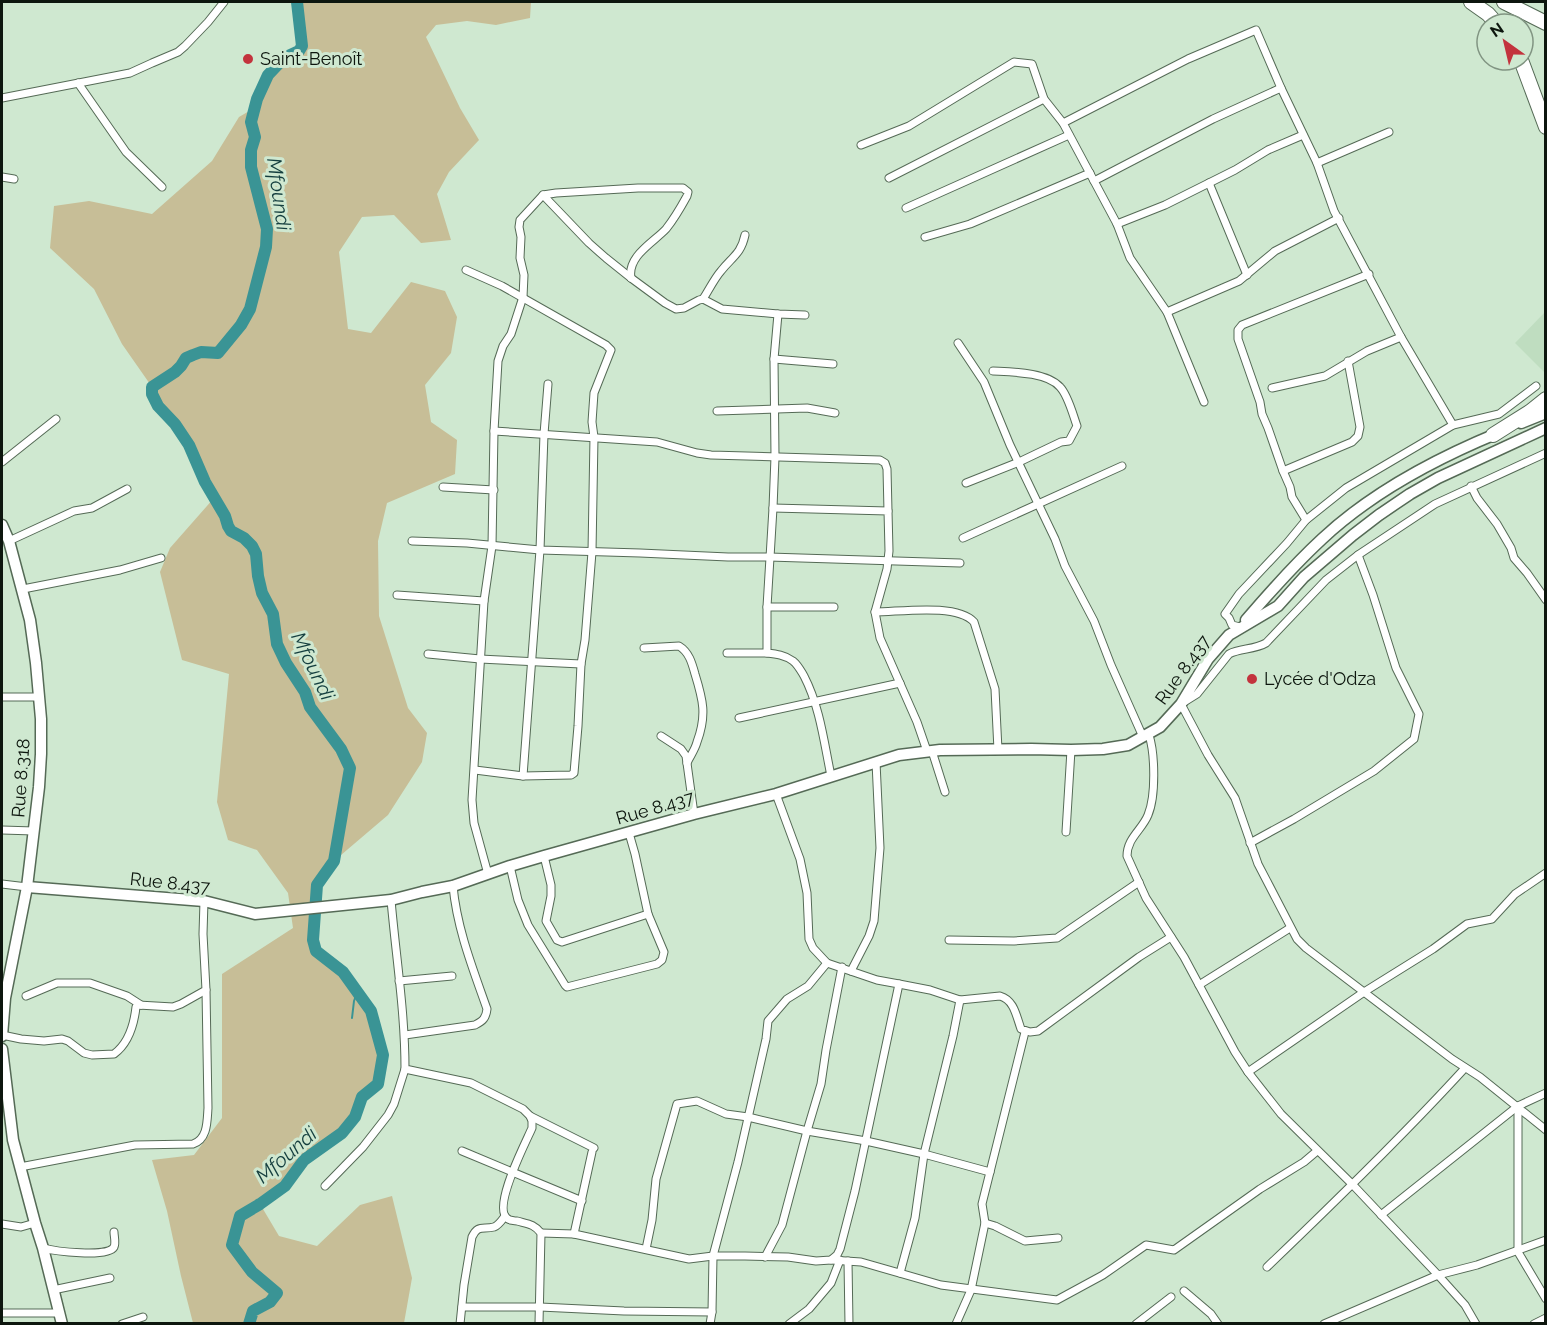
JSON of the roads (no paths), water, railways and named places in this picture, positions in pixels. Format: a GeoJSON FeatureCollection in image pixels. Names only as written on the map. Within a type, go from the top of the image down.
{"type":"FeatureCollection","features":[{"type":"Feature","properties":{"kind":"highway"},"geometry":{"type":"LineString","coordinates":[[1471,2],[1485,12]]}},
{"type":"Feature","properties":{"kind":"highway"},"geometry":{"type":"LineString","coordinates":[[1505,2],[1545,16]]}},
{"type":"Feature","properties":{"kind":"highway"},"geometry":{"type":"LineString","coordinates":[[1505,2],[1545,23]]}},
{"type":"Feature","properties":{"kind":"highway"},"geometry":{"type":"LineString","coordinates":[[1525,72],[1545,127]]}},
{"type":"Feature","properties":{"kind":"highway"},"geometry":{"type":"LineString","coordinates":[[1493,435],[1531,411],[1545,399]]}},
{"type":"Feature","properties":{"kind":"main road","name":"Rue 8.437"},"geometry":{"type":"LineString","coordinates":[[1240,627],[1295,566],[1348,517],[1437,461],[1545,413]]}},
{"type":"Feature","properties":{"kind":"main road","name":"Rue 8.437"},"geometry":{"type":"LineString","coordinates":[[27,887],[204,902],[255,914],[391,900],[453,886],[544,856],[694,814],[776,794],[899,755],[930,751],[1071,750],[1128,745],[1160,728],[1181,704],[1208,659],[1229,635],[1278,606],[1304,577],[1379,515],[1447,473],[1545,428]]}},
{"type":"Feature","properties":{"kind":"main road","name":"Rue 8.318"},"geometry":{"type":"LineString","coordinates":[[2,525],[9,541],[30,620],[39,698],[41,754],[27,887],[6,972],[2,1036]]}},
{"type":"Feature","properties":{"kind":"main road"},"geometry":{"type":"LineString","coordinates":[[2,1050],[5,1112],[60,1318]]}},
{"type":"Feature","properties":{"kind":"street"},"geometry":{"type":"LineString","coordinates":[[2,98],[130,73],[185,46],[224,2]]}},
{"type":"Feature","properties":{"kind":"street"},"geometry":{"type":"LineString","coordinates":[[1063,123],[1188,59],[1256,30],[1317,163],[1334,211],[1401,337],[1453,425]]}},
{"type":"Feature","properties":{"kind":"street"},"geometry":{"type":"LineString","coordinates":[[861,145],[909,126],[1014,62],[1032,64],[1044,99],[1063,123],[1118,224],[1130,258],[1167,312],[1204,402]]}},
{"type":"Feature","properties":{"kind":"street"},"geometry":{"type":"LineString","coordinates":[[78,83],[126,152],[162,187]]}},
{"type":"Feature","properties":{"kind":"street"},"geometry":{"type":"LineString","coordinates":[[1094,181],[1213,118],[1281,88]]}},
{"type":"Feature","properties":{"kind":"street"},"geometry":{"type":"LineString","coordinates":[[889,178],[1044,99]]}},
{"type":"Feature","properties":{"kind":"street"},"geometry":{"type":"LineString","coordinates":[[1317,163],[1389,132]]}},
{"type":"Feature","properties":{"kind":"street"},"geometry":{"type":"LineString","coordinates":[[906,208],[1069,135]]}},
{"type":"Feature","properties":{"kind":"street"},"geometry":{"type":"LineString","coordinates":[[1118,224],[1165,205],[1268,150],[1303,135]]}},
{"type":"Feature","properties":{"kind":"street"},"geometry":{"type":"LineString","coordinates":[[925,237],[970,224],[1090,173]]}},
{"type":"Feature","properties":{"kind":"street"},"geometry":{"type":"LineString","coordinates":[[2,177],[14,179]]}},
{"type":"Feature","properties":{"kind":"street"},"geometry":{"type":"LineString","coordinates":[[1209,183],[1247,275]]}},
{"type":"Feature","properties":{"kind":"street"},"geometry":{"type":"LineString","coordinates":[[488,874],[472,812],[484,601],[492,546],[498,361],[503,346],[511,334],[522,297],[524,275],[520,258],[520,220],[543,195],[638,188],[683,189],[688,192],[666,228],[642,252],[631,267],[631,278]]}},
{"type":"Feature","properties":{"kind":"street"},"geometry":{"type":"LineString","coordinates":[[543,195],[589,243],[631,278],[676,309],[684,308],[703,299],[720,272],[739,252],[745,236]]}},
{"type":"Feature","properties":{"kind":"street"},"geometry":{"type":"LineString","coordinates":[[1167,312],[1239,281],[1275,251],[1339,218]]}},
{"type":"Feature","properties":{"kind":"street"},"geometry":{"type":"LineString","coordinates":[[466,270],[522,297],[610,347],[611,350],[594,393],[592,552],[581,664],[574,773],[572,776],[523,776],[475,770]]}},
{"type":"Feature","properties":{"kind":"street"},"geometry":{"type":"LineString","coordinates":[[1306,520],[1292,497],[1282,471],[1238,339],[1238,330],[1242,325],[1369,274]]}},
{"type":"Feature","properties":{"kind":"street"},"geometry":{"type":"LineString","coordinates":[[703,299],[722,309],[805,315]]}},
{"type":"Feature","properties":{"kind":"street"},"geometry":{"type":"LineString","coordinates":[[767,653],[766,607],[775,457],[774,359],[778,314]]}},
{"type":"Feature","properties":{"kind":"street"},"geometry":{"type":"LineString","coordinates":[[1272,388],[1325,376],[1367,351],[1401,337]]}},
{"type":"Feature","properties":{"kind":"street"},"geometry":{"type":"LineString","coordinates":[[958,343],[984,382],[1065,566],[1094,621],[1111,665],[1152,746],[1153,763],[1148,817],[1133,836],[1127,849],[1127,856],[1146,898],[1184,957],[1248,1072],[1281,1114],[1353,1185],[1438,1275],[1465,1305],[1476,1323]]}},
{"type":"Feature","properties":{"kind":"street"},"geometry":{"type":"LineString","coordinates":[[774,359],[832,364]]}},
{"type":"Feature","properties":{"kind":"street"},"geometry":{"type":"LineString","coordinates":[[1282,471],[1352,442],[1358,436],[1360,427],[1348,361]]}},
{"type":"Feature","properties":{"kind":"street"},"geometry":{"type":"LineString","coordinates":[[966,483],[1061,442],[1069,441],[1077,426],[1062,388],[1052,379],[993,371]]}},
{"type":"Feature","properties":{"kind":"street"},"geometry":{"type":"LineString","coordinates":[[523,776],[540,550],[543,434],[548,384]]}},
{"type":"Feature","properties":{"kind":"street"},"geometry":{"type":"LineString","coordinates":[[1240,627],[1232,625],[1225,614],[1239,594],[1306,520],[1346,489],[1453,425],[1499,414],[1536,386]]}},
{"type":"Feature","properties":{"kind":"street"},"geometry":{"type":"LineString","coordinates":[[717,411],[807,408],[835,413]]}},
{"type":"Feature","properties":{"kind":"street"},"geometry":{"type":"LineString","coordinates":[[2,462],[56,419]]}},
{"type":"Feature","properties":{"kind":"street"},"geometry":{"type":"LineString","coordinates":[[494,431],[657,442],[704,454],[866,458],[885,463],[889,551],[887,569],[875,612],[880,638],[930,751],[945,792]]}},
{"type":"Feature","properties":{"kind":"street"},"geometry":{"type":"LineString","coordinates":[[1545,453],[1436,504],[1358,555],[1326,580],[1266,643],[1228,654],[1197,694],[1181,704],[1208,755],[1235,798],[1258,864],[1297,939],[1364,992],[1518,1106],[1545,1130]]}},
{"type":"Feature","properties":{"kind":"street"},"geometry":{"type":"LineString","coordinates":[[963,538],[1122,466]]}},
{"type":"Feature","properties":{"kind":"street"},"geometry":{"type":"LineString","coordinates":[[1471,486],[1477,498],[1497,524],[1514,558],[1545,600]]}},
{"type":"Feature","properties":{"kind":"street"},"geometry":{"type":"LineString","coordinates":[[443,487],[494,490]]}},
{"type":"Feature","properties":{"kind":"street"},"geometry":{"type":"LineString","coordinates":[[9,541],[74,511],[92,508],[127,489]]}},
{"type":"Feature","properties":{"kind":"street"},"geometry":{"type":"LineString","coordinates":[[773,508],[888,511]]}},
{"type":"Feature","properties":{"kind":"street"},"geometry":{"type":"LineString","coordinates":[[412,542],[453,542],[540,550],[960,564]]}},
{"type":"Feature","properties":{"kind":"street"},"geometry":{"type":"LineString","coordinates":[[1250,843],[1374,771],[1414,739],[1419,714],[1396,668],[1358,555]]}},
{"type":"Feature","properties":{"kind":"street"},"geometry":{"type":"LineString","coordinates":[[23,589],[120,570],[160,558]]}},
{"type":"Feature","properties":{"kind":"street"},"geometry":{"type":"LineString","coordinates":[[397,595],[484,601]]}},
{"type":"Feature","properties":{"kind":"street"},"geometry":{"type":"LineString","coordinates":[[766,607],[834,607]]}},
{"type":"Feature","properties":{"kind":"street"},"geometry":{"type":"LineString","coordinates":[[875,612],[943,610],[960,614],[974,622],[995,689],[998,750]]}},
{"type":"Feature","properties":{"kind":"street"},"geometry":{"type":"LineString","coordinates":[[644,648],[680,646],[689,657],[704,711],[698,741],[687,763]]}},
{"type":"Feature","properties":{"kind":"street"},"geometry":{"type":"LineString","coordinates":[[727,653],[783,655],[798,666],[815,702],[831,776]]}},
{"type":"Feature","properties":{"kind":"street"},"geometry":{"type":"LineString","coordinates":[[428,654],[581,664]]}},
{"type":"Feature","properties":{"kind":"street"},"geometry":{"type":"LineString","coordinates":[[739,718],[900,683]]}},
{"type":"Feature","properties":{"kind":"street"},"geometry":{"type":"LineString","coordinates":[[2,697],[39,698]]}},
{"type":"Feature","properties":{"kind":"street"},"geometry":{"type":"LineString","coordinates":[[662,736],[681,749],[686,756],[694,814]]}},
{"type":"Feature","properties":{"kind":"street"},"geometry":{"type":"LineString","coordinates":[[1066,832],[1071,750]]}},
{"type":"Feature","properties":{"kind":"street"},"geometry":{"type":"LineString","coordinates":[[851,971],[874,921],[879,848],[876,762]]}},
{"type":"Feature","properties":{"kind":"street"},"geometry":{"type":"LineString","coordinates":[[776,794],[805,880],[809,939],[813,948],[827,963],[877,980],[930,990],[960,1000],[1000,996],[1006,998],[1012,1002],[1021,1029],[1030,1032],[1038,1030],[1139,957],[1171,937]]}},
{"type":"Feature","properties":{"kind":"street"},"geometry":{"type":"LineString","coordinates":[[2,830],[34,831]]}},
{"type":"Feature","properties":{"kind":"street"},"geometry":{"type":"LineString","coordinates":[[510,866],[518,900],[528,925],[567,987],[657,964],[662,960],[664,952],[648,914],[629,833]]}},
{"type":"Feature","properties":{"kind":"street"},"geometry":{"type":"LineString","coordinates":[[544,856],[550,885],[546,921],[557,940],[562,942],[648,914]]}},
{"type":"Feature","properties":{"kind":"street"},"geometry":{"type":"LineString","coordinates":[[1248,1072],[1467,924],[1492,919],[1515,894],[1545,873]]}},
{"type":"Feature","properties":{"kind":"street"},"geometry":{"type":"LineString","coordinates":[[949,940],[1014,941],[1058,938],[1139,882]]}},
{"type":"Feature","properties":{"kind":"street"},"geometry":{"type":"LineString","coordinates":[[2,884],[27,887]]}},
{"type":"Feature","properties":{"kind":"street"},"geometry":{"type":"LineString","coordinates":[[405,1035],[475,1026],[483,1022],[486,1017],[487,1009],[468,954],[453,886]]}},
{"type":"Feature","properties":{"kind":"street"},"geometry":{"type":"LineString","coordinates":[[325,1186],[363,1147],[388,1115],[394,1104],[405,1068],[405,1035],[391,900]]}},
{"type":"Feature","properties":{"kind":"street"},"geometry":{"type":"LineString","coordinates":[[20,1167],[135,1145],[199,1142],[203,1136],[208,1108],[204,902]]}},
{"type":"Feature","properties":{"kind":"street"},"geometry":{"type":"LineString","coordinates":[[1199,985],[1290,928]]}},
{"type":"Feature","properties":{"kind":"street"},"geometry":{"type":"LineString","coordinates":[[710,1323],[713,1256],[738,1162],[768,1021],[787,999],[808,986],[827,963]]}},
{"type":"Feature","properties":{"kind":"street"},"geometry":{"type":"LineString","coordinates":[[765,1257],[782,1226],[821,1084],[842,967]]}},
{"type":"Feature","properties":{"kind":"street"},"geometry":{"type":"LineString","coordinates":[[399,981],[452,976]]}},
{"type":"Feature","properties":{"kind":"street"},"geometry":{"type":"LineString","coordinates":[[26,996],[57,983],[90,982],[127,996],[141,1005]]}},
{"type":"Feature","properties":{"kind":"street"},"geometry":{"type":"LineString","coordinates":[[831,1260],[840,1248],[855,1191],[899,984]]}},
{"type":"Feature","properties":{"kind":"street"},"geometry":{"type":"LineString","coordinates":[[2,1036],[44,1041],[62,1039],[84,1053],[114,1054],[123,1045],[133,1028],[138,1005],[173,1007],[206,990]]}},
{"type":"Feature","properties":{"kind":"street"},"geometry":{"type":"LineString","coordinates":[[900,1273],[915,1218],[924,1154],[960,1000]]}},
{"type":"Feature","properties":{"kind":"street"},"geometry":{"type":"LineString","coordinates":[[956,1323],[971,1290],[986,1223],[982,1204],[1025,1032]]}},
{"type":"Feature","properties":{"kind":"street"},"geometry":{"type":"LineString","coordinates":[[405,1068],[471,1083],[523,1109],[530,1116],[593,1150],[574,1234]]}},
{"type":"Feature","properties":{"kind":"street"},"geometry":{"type":"LineString","coordinates":[[1267,1266],[1353,1185],[1466,1068]]}},
{"type":"Feature","properties":{"kind":"street"},"geometry":{"type":"LineString","coordinates":[[1381,1215],[1518,1106],[1545,1093]]}},
{"type":"Feature","properties":{"kind":"street"},"geometry":{"type":"LineString","coordinates":[[646,1249],[652,1220],[656,1179],[677,1104],[697,1101],[726,1114],[866,1141],[990,1172]]}},
{"type":"Feature","properties":{"kind":"street"},"geometry":{"type":"LineString","coordinates":[[1518,1106],[1518,1250],[1545,1299]]}},
{"type":"Feature","properties":{"kind":"street"},"geometry":{"type":"LineString","coordinates":[[530,1116],[531,1128],[508,1183],[503,1209],[508,1220],[535,1226],[541,1233],[539,1323]]}},
{"type":"Feature","properties":{"kind":"street"},"geometry":{"type":"LineString","coordinates":[[462,1151],[582,1201]]}},
{"type":"Feature","properties":{"kind":"street"},"geometry":{"type":"LineString","coordinates":[[541,1233],[574,1234],[689,1259],[713,1256],[788,1257],[816,1261],[861,1262],[940,1286],[1057,1300],[1103,1275],[1146,1245],[1174,1250],[1317,1151]]}},
{"type":"Feature","properties":{"kind":"street"},"geometry":{"type":"LineString","coordinates":[[460,1323],[474,1231],[479,1228],[494,1227],[500,1224],[505,1216]]}},
{"type":"Feature","properties":{"kind":"street"},"geometry":{"type":"LineString","coordinates":[[2,1224],[21,1227],[35,1223]]}},
{"type":"Feature","properties":{"kind":"street"},"geometry":{"type":"LineString","coordinates":[[986,1223],[1025,1241],[1058,1238]]}},
{"type":"Feature","properties":{"kind":"street"},"geometry":{"type":"LineString","coordinates":[[43,1248],[53,1251],[103,1252],[113,1248],[114,1232]]}},
{"type":"Feature","properties":{"kind":"street"},"geometry":{"type":"LineString","coordinates":[[1324,1323],[1438,1275],[1477,1265],[1545,1240]]}},
{"type":"Feature","properties":{"kind":"street"},"geometry":{"type":"LineString","coordinates":[[789,1323],[809,1310],[831,1283],[844,1261]]}},
{"type":"Feature","properties":{"kind":"street"},"geometry":{"type":"LineString","coordinates":[[844,1261],[849,1323]]}},
{"type":"Feature","properties":{"kind":"street"},"geometry":{"type":"LineString","coordinates":[[53,1290],[110,1278]]}},
{"type":"Feature","properties":{"kind":"street"},"geometry":{"type":"LineString","coordinates":[[1184,1291],[1218,1323]]}},
{"type":"Feature","properties":{"kind":"street"},"geometry":{"type":"LineString","coordinates":[[1136,1323],[1171,1297]]}},
{"type":"Feature","properties":{"kind":"street"},"geometry":{"type":"LineString","coordinates":[[462,1307],[712,1312]]}},
{"type":"Feature","properties":{"kind":"street"},"geometry":{"type":"LineString","coordinates":[[2,1313],[60,1318]]}},
{"type":"Feature","properties":{"kind":"street"},"geometry":{"type":"LineString","coordinates":[[122,1323],[143,1317]]}},
{"type":"Feature","properties":{"kind":"street"},"geometry":{"type":"LineString","coordinates":[[1534,1323],[1545,1318]]}},
{"type":"Feature","properties":{"kind":"waterway","name":"Mfoundi"},"geometry":{"type":"LineString","coordinates":[[249,1324],[253,1311],[270,1302],[277,1293],[252,1272],[232,1245],[240,1216],[285,1186],[304,1160],[342,1133],[355,1117],[362,1097],[378,1084],[383,1055],[371,1011],[343,972],[316,951],[313,940],[317,885],[334,861],[350,768],[341,749],[310,707],[305,692],[277,644],[273,614],[262,593],[256,554],[252,546],[244,538],[231,531],[205,482],[189,445],[175,424],[158,406],[152,394],[152,387],[175,372],[186,358],[201,352],[218,353],[241,325],[250,309],[266,247],[267,229],[251,167],[251,150],[255,137],[251,122],[257,99],[268,75],[284,58],[299,51],[302,46],[297,2]]}},
{"type":"Feature","properties":{"kind":"waterway"},"geometry":{"type":"LineString","coordinates":[[352,1018],[357,993]]}},
{"type":"Feature","properties":{"kind":"place","name":"Saint-Benoît"},"geometry":{"type":"Point","coordinates":[248,59]}},
{"type":"Feature","properties":{"kind":"place","name":"Lycée d'Odza"},"geometry":{"type":"Point","coordinates":[1252,679]}}]}
